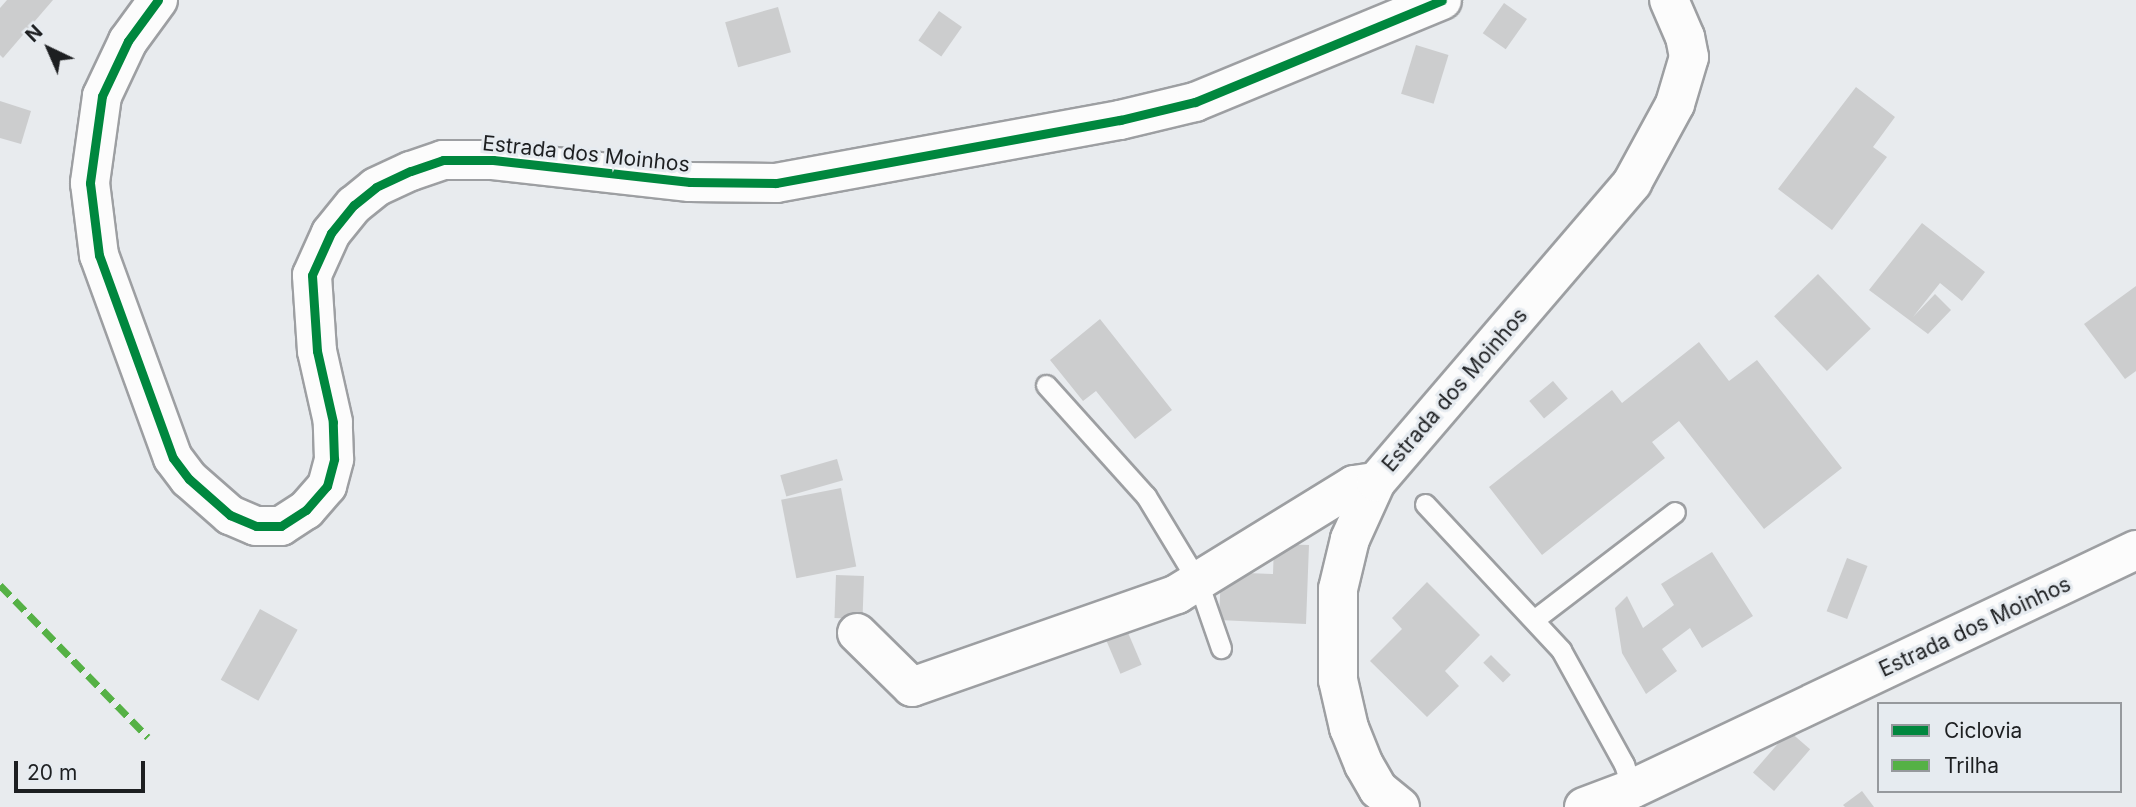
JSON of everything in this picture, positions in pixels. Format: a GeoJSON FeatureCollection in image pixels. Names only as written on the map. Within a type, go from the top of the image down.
{"type":"FeatureCollection","features":[{"type":"Feature","properties":{"kind":"street","name":"Estrada dos Moinhos"},"geometry":{"type":"LineString","coordinates":[[158,0],[128,41],[102,96],[90,183],[99,255],[173,458],[189,480],[230,515],[256,526],[281,526],[306,510],[327,486],[334,459],[333,422],[317,351],[312,275],[331,233],[354,205],[376,187],[411,171],[443,160],[493,160],[690,182],[776,183],[1120,120],[1195,102],[1442,0]]}},
{"type":"Feature","properties":{"kind":"street","name":"Estrada dos Moinhos"},"geometry":{"type":"LineString","coordinates":[[1400,807],[1378,789],[1364,765],[1349,727],[1338,680],[1338,589],[1350,539],[1376,482],[1632,183],[1675,104],[1689,57],[1685,37],[1669,0]]}},
{"type":"Feature","properties":{"kind":"street"},"geometry":{"type":"LineString","coordinates":[[857,633],[912,687],[1177,594],[1354,485],[1376,482]]}},
{"type":"Feature","properties":{"kind":"street","name":"Estrada dos Moinhos"},"geometry":{"type":"LineString","coordinates":[[1584,807],[1632,789],[2136,550]]}},
{"type":"Feature","properties":{"kind":"lane"},"geometry":{"type":"LineString","coordinates":[[1046,385],[1146,496],[1198,582],[1221,648]]}},
{"type":"Feature","properties":{"kind":"lane"},"geometry":{"type":"LineString","coordinates":[[1425,504],[1535,619],[1561,650],[1624,764],[1632,789]]}},
{"type":"Feature","properties":{"kind":"lane"},"geometry":{"type":"LineString","coordinates":[[1535,619],[1675,512]]}},
{"type":"Feature","properties":{"kind":"building"},"geometry":{"type":"Polygon","coordinates":[[[7,0],[53,0],[3,58],[0,55],[0,8],[7,0]]]}},
{"type":"Feature","properties":{"kind":"building"},"geometry":{"type":"Polygon","coordinates":[[[1504,3],[1527,19],[1506,49],[1483,33],[1504,3]]]}},
{"type":"Feature","properties":{"kind":"building"},"geometry":{"type":"Polygon","coordinates":[[[778,7],[791,52],[738,67],[725,22],[778,7]]]}},
{"type":"Feature","properties":{"kind":"building"},"geometry":{"type":"Polygon","coordinates":[[[939,11],[962,27],[941,57],[918,40],[939,11]]]}},
{"type":"Feature","properties":{"kind":"building"},"geometry":{"type":"Polygon","coordinates":[[[1416,45],[1449,55],[1434,104],[1401,94],[1416,45]]]}},
{"type":"Feature","properties":{"kind":"building"},"geometry":{"type":"Polygon","coordinates":[[[1856,87],[1895,117],[1873,147],[1887,157],[1832,230],[1778,189],[1856,87]]]}},
{"type":"Feature","properties":{"kind":"building"},"geometry":{"type":"Polygon","coordinates":[[[0,101],[31,111],[21,144],[0,138],[0,101]]]}},
{"type":"Feature","properties":{"kind":"building"},"geometry":{"type":"Polygon","coordinates":[[[1922,223],[1985,272],[1962,301],[1940,283],[1913,317],[1935,294],[1951,310],[1928,334],[1869,290],[1922,223]]]}},
{"type":"Feature","properties":{"kind":"building"},"geometry":{"type":"Polygon","coordinates":[[[1818,274],[1871,329],[1827,371],[1774,316],[1818,274]]]}},
{"type":"Feature","properties":{"kind":"building"},"geometry":{"type":"Polygon","coordinates":[[[2136,286],[2136,371],[2125,379],[2084,324],[2136,286]]]}},
{"type":"Feature","properties":{"kind":"building"},"geometry":{"type":"Polygon","coordinates":[[[1100,319],[1172,410],[1135,439],[1096,391],[1083,401],[1050,360],[1100,319]]]}},
{"type":"Feature","properties":{"kind":"building"},"geometry":{"type":"Polygon","coordinates":[[[1699,342],[1729,381],[1757,360],[1842,468],[1764,529],[1679,421],[1652,442],[1665,458],[1542,555],[1489,487],[1612,390],[1622,403],[1699,342]]]}},
{"type":"Feature","properties":{"kind":"building"},"geometry":{"type":"Polygon","coordinates":[[[1553,381],[1568,399],[1544,419],[1529,401],[1553,381]]]}},
{"type":"Feature","properties":{"kind":"building"},"geometry":{"type":"Polygon","coordinates":[[[837,459],[843,480],[786,496],[780,475],[837,459]]]}},
{"type":"Feature","properties":{"kind":"building"},"geometry":{"type":"Polygon","coordinates":[[[841,488],[856,567],[796,578],[781,500],[841,488]]]}},
{"type":"Feature","properties":{"kind":"building"},"geometry":{"type":"Polygon","coordinates":[[[1274,544],[1309,545],[1306,624],[1219,620],[1221,572],[1273,574],[1274,544]]]}},
{"type":"Feature","properties":{"kind":"building"},"geometry":{"type":"Polygon","coordinates":[[[1712,552],[1753,616],[1702,648],[1690,628],[1662,649],[1677,671],[1646,694],[1622,653],[1615,608],[1627,596],[1643,628],[1674,605],[1661,584],[1712,552]]]}},
{"type":"Feature","properties":{"kind":"building"},"geometry":{"type":"Polygon","coordinates":[[[1847,558],[1868,566],[1847,619],[1827,611],[1847,558]]]}},
{"type":"Feature","properties":{"kind":"building"},"geometry":{"type":"Polygon","coordinates":[[[836,575],[864,576],[862,619],[834,618],[836,575]]]}},
{"type":"Feature","properties":{"kind":"building"},"geometry":{"type":"Polygon","coordinates":[[[1427,582],[1480,635],[1445,671],[1459,686],[1427,717],[1370,661],[1402,629],[1392,618],[1427,582]]]}},
{"type":"Feature","properties":{"kind":"building"},"geometry":{"type":"Polygon","coordinates":[[[260,609],[298,630],[258,701],[221,680],[260,609]]]}},
{"type":"Feature","properties":{"kind":"building"},"geometry":{"type":"Polygon","coordinates":[[[1126,628],[1142,665],[1120,674],[1105,637],[1126,628]]]}},
{"type":"Feature","properties":{"kind":"building"},"geometry":{"type":"Polygon","coordinates":[[[1491,655],[1511,675],[1503,683],[1483,663],[1491,655]]]}},
{"type":"Feature","properties":{"kind":"building"},"geometry":{"type":"Polygon","coordinates":[[[1789,731],[1810,749],[1774,791],[1753,773],[1789,731]]]}},
{"type":"Feature","properties":{"kind":"building"},"geometry":{"type":"Polygon","coordinates":[[[1862,791],[1874,807],[1843,805],[1862,791]]]}},
{"type":"Feature","properties":{"kind":"marked path"},"geometry":{"type":"LineString","coordinates":[[0,585],[148,737]]}},
{"type":"Feature","properties":{"kind":"cycle path"},"geometry":{"type":"LineString","coordinates":[[158,0],[128,41],[102,96],[90,183],[99,255],[173,458],[189,479],[230,515],[256,526],[281,526],[306,510],[327,486],[334,459],[333,422],[317,351],[312,275],[331,233],[354,205],[376,187],[411,171],[443,160],[493,160],[690,182],[776,183],[1120,120],[1195,102],[1442,0]]}}]}
